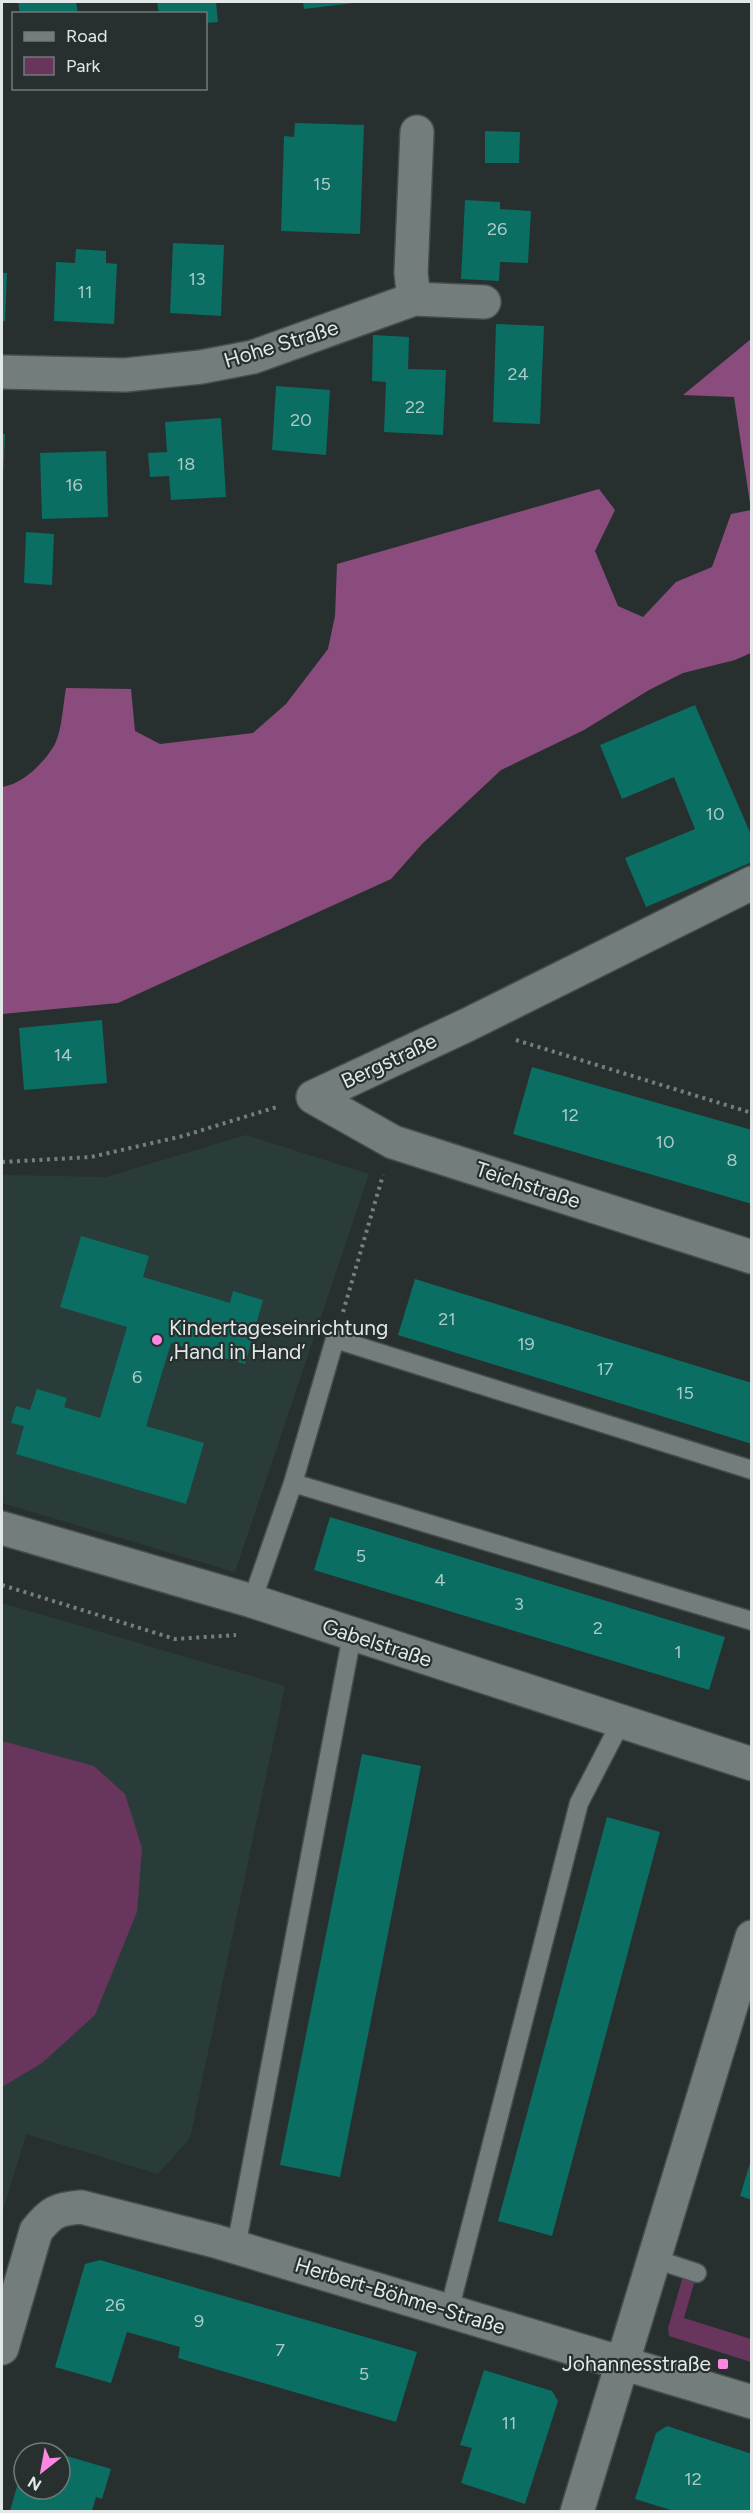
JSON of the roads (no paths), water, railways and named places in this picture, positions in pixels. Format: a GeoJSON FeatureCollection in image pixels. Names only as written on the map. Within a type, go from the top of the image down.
{"type":"FeatureCollection","features":[{"type":"Feature","properties":{"kind":"street"},"geometry":{"type":"LineString","coordinates":[[414,299],[411,273],[417,132]]}},
{"type":"Feature","properties":{"kind":"street","name":"Hohe Straße"},"geometry":{"type":"LineString","coordinates":[[2,372],[124,375],[201,367],[253,357],[414,299],[484,302]]}},
{"type":"Feature","properties":{"kind":"street","name":"Bergstraße"},"geometry":{"type":"LineString","coordinates":[[313,1097],[467,1025],[752,883]]}},
{"type":"Feature","properties":{"kind":"street","name":"Teichstraße"},"geometry":{"type":"LineString","coordinates":[[313,1097],[393,1142],[752,1257]]}},
{"type":"Feature","properties":{"kind":"street","name":"Gabelstraße"},"geometry":{"type":"LineString","coordinates":[[2,1528],[252,1601],[752,1764]]}},
{"type":"Feature","properties":{"kind":"street"},"geometry":{"type":"LineString","coordinates":[[577,2511],[652,2258],[752,1936]]}},
{"type":"Feature","properties":{"kind":"street","name":"Herbert-Böhme-Straße"},"geometry":{"type":"LineString","coordinates":[[2,2348],[36,2231],[48,2217],[61,2208],[81,2206],[236,2247],[752,2402]]}},
{"type":"Feature","properties":{"kind":"lane"},"geometry":{"type":"LineString","coordinates":[[252,1601],[293,1483],[335,1339],[752,1470]]}},
{"type":"Feature","properties":{"kind":"lane"},"geometry":{"type":"LineString","coordinates":[[293,1483],[752,1621]]}},
{"type":"Feature","properties":{"kind":"lane"},"geometry":{"type":"LineString","coordinates":[[236,2247],[352,1635]]}},
{"type":"Feature","properties":{"kind":"lane"},"geometry":{"type":"LineString","coordinates":[[449,2311],[579,1803],[621,1722]]}},
{"type":"Feature","properties":{"kind":"lane"},"geometry":{"type":"LineString","coordinates":[[652,2258],[697,2273]]}},
{"type":"Feature","properties":{"kind":"place","name":"Kindertageseinrichtung ‚Hand in Hand‘"},"geometry":{"type":"Point","coordinates":[157,1340]}},
{"type":"Feature","properties":{"kind":"place","name":"Johannesstraße"},"geometry":{"type":"Point","coordinates":[723,2364]}}]}
